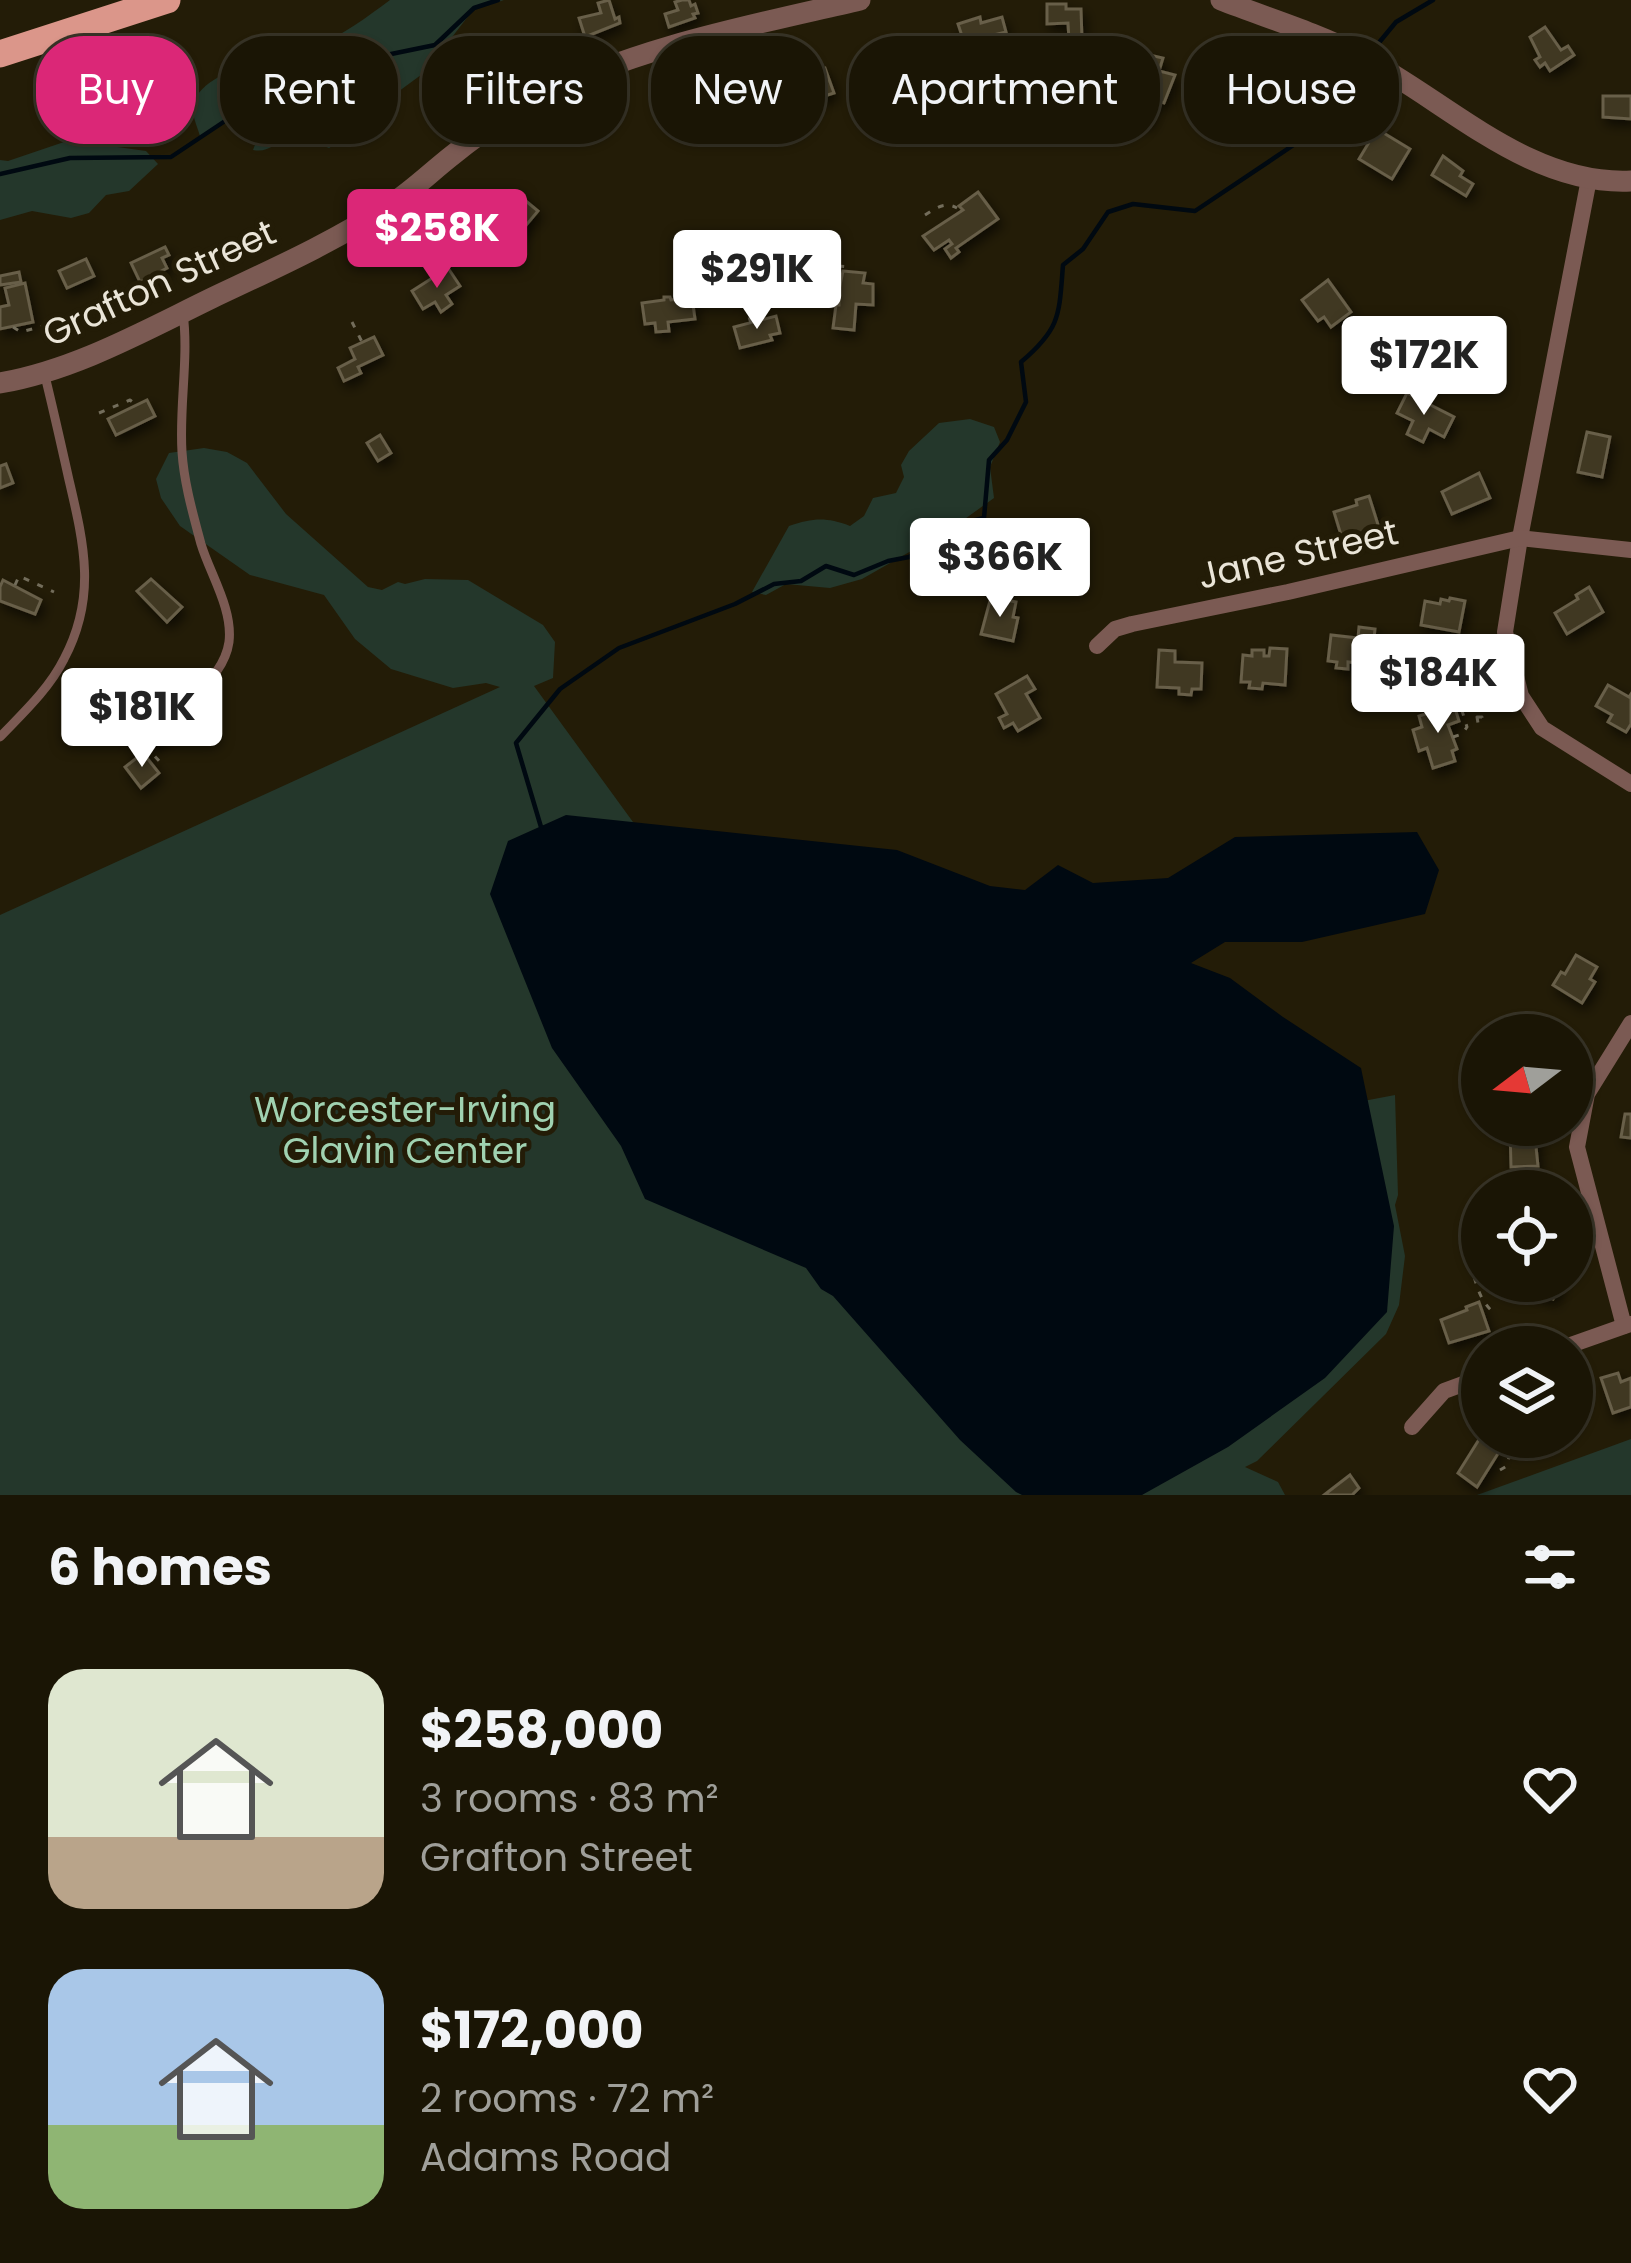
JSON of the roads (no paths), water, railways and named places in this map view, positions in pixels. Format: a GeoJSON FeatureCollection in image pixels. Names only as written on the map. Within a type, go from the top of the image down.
{"type":"FeatureCollection","features":[{"type":"Feature","properties":{"kind":"main road"},"geometry":{"type":"LineString","coordinates":[[0,54],[167,0]]}},
{"type":"Feature","properties":{"kind":"street","name":"Grafton Street"},"geometry":{"type":"LineString","coordinates":[[0,383],[44,372],[124,340],[265,273],[386,208],[453,154],[546,94],[635,57],[860,0]]}},
{"type":"Feature","properties":{"kind":"street"},"geometry":{"type":"LineString","coordinates":[[1221,0],[1360,56],[1540,165],[1589,179],[1631,181]]}},
{"type":"Feature","properties":{"kind":"street"},"geometry":{"type":"LineString","coordinates":[[1589,179],[1505,632],[1521,696],[1542,728],[1631,784]]}},
{"type":"Feature","properties":{"kind":"street","name":"Jane Street"},"geometry":{"type":"LineString","coordinates":[[1097,646],[1115,628],[1520,538],[1631,550]]}},
{"type":"Feature","properties":{"kind":"street"},"geometry":{"type":"LineString","coordinates":[[1593,1337],[1628,1324],[1577,1147],[1587,1094],[1631,1023]]}},
{"type":"Feature","properties":{"kind":"street"},"geometry":{"type":"LineString","coordinates":[[1412,1427],[1444,1391],[1461,1385]]}},
{"type":"Feature","properties":{"kind":"lane"},"geometry":{"type":"LineString","coordinates":[[183,312],[187,343],[185,477],[230,636],[225,662],[183,710]]}},
{"type":"Feature","properties":{"kind":"lane"},"geometry":{"type":"LineString","coordinates":[[0,737],[38,698],[62,663],[84,598],[83,543],[44,372]]}},
{"type":"Feature","properties":{"kind":"waterway"},"geometry":{"type":"LineString","coordinates":[[0,174],[70,158],[171,157],[240,111],[260,67],[320,51],[362,60],[435,45],[474,8],[498,0]]}},
{"type":"Feature","properties":{"kind":"waterway"},"geometry":{"type":"LineString","coordinates":[[1384,36],[1396,22],[1433,0]]}},
{"type":"Feature","properties":{"kind":"waterway"},"geometry":{"type":"LineString","coordinates":[[541,827],[516,743],[560,689],[619,648],[735,604],[774,584],[801,581],[826,566],[854,575],[909,557],[954,525],[984,518],[989,460],[1007,440],[1026,402],[1021,362],[1056,320],[1063,265],[1083,249],[1108,212],[1133,204],[1195,211],[1295,144]]}},
{"type":"Feature","properties":{"kind":"park label","name":"Worcester-Irving Glavin Center"},"geometry":{"type":"Point","coordinates":[405,1130]}}]}
